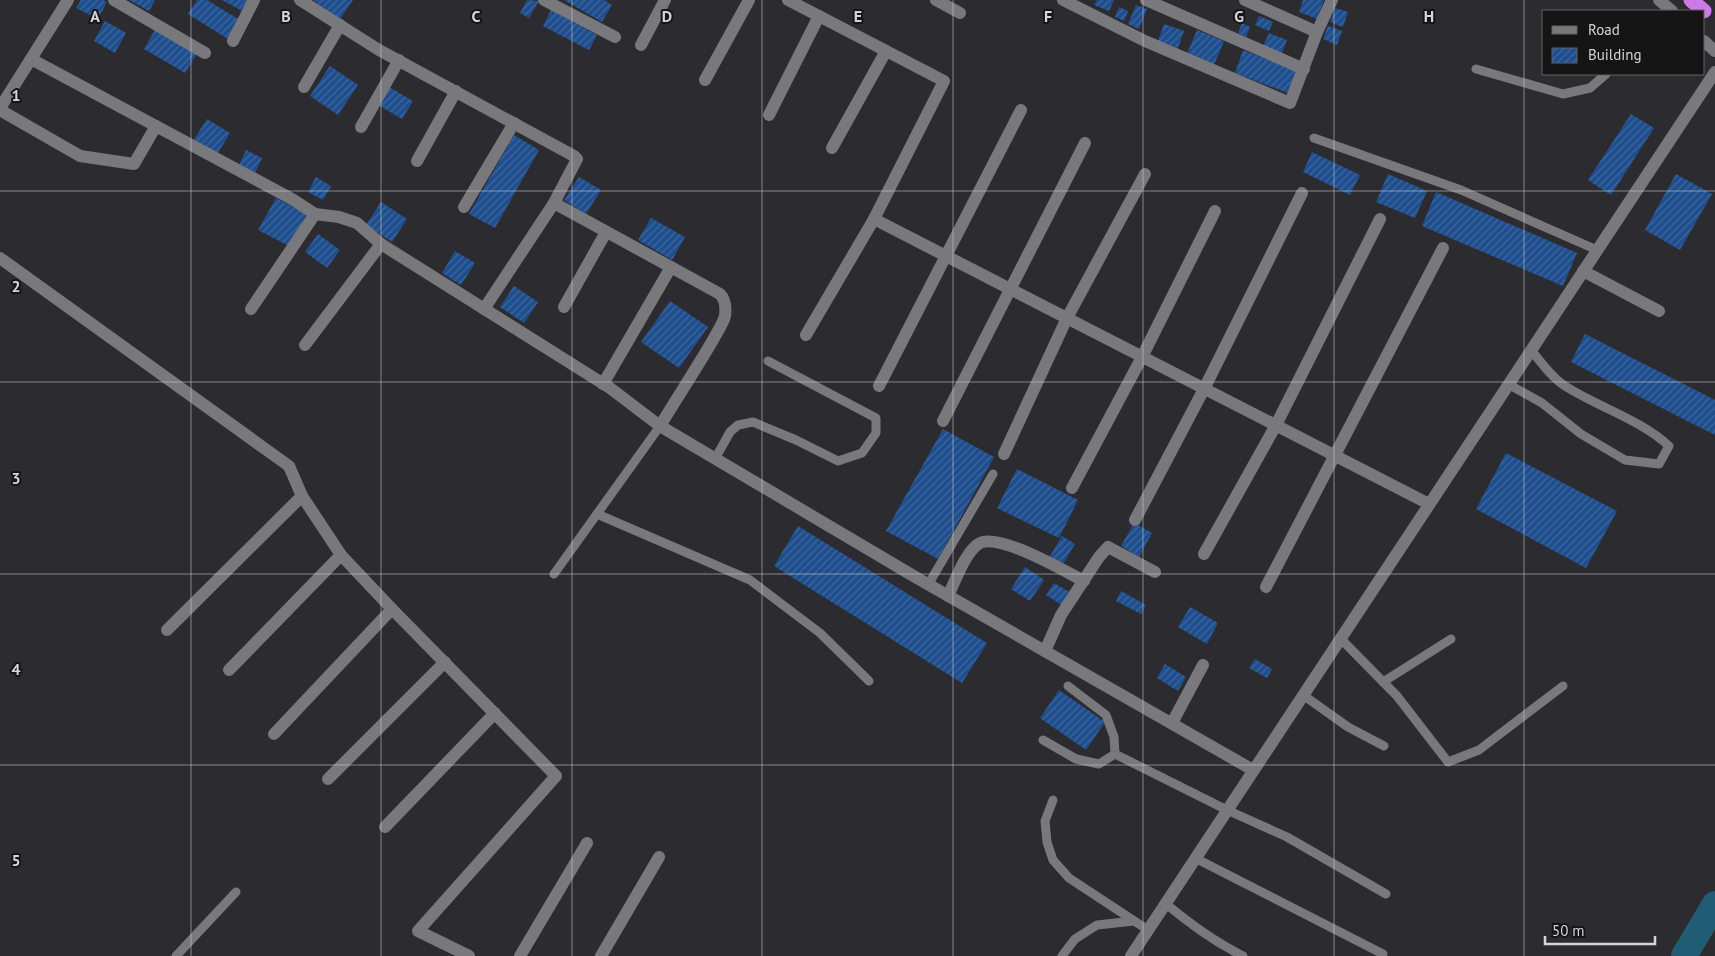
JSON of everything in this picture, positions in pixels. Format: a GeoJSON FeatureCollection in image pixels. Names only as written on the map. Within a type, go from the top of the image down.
{"type":"FeatureCollection","features":[{"type":"Feature","properties":{"kind":"highway"},"geometry":{"type":"LineString","coordinates":[[1691,0],[1703,10]]}},
{"type":"Feature","properties":{"kind":"highway"},"geometry":{"type":"LineString","coordinates":[[1705,12],[1715,22]]}},
{"type":"Feature","properties":{"kind":"street"},"geometry":{"type":"LineString","coordinates":[[68,0],[0,109],[80,156],[134,164],[156,126]]}},
{"type":"Feature","properties":{"kind":"street"},"geometry":{"type":"LineString","coordinates":[[114,0],[205,53]]}},
{"type":"Feature","properties":{"kind":"street"},"geometry":{"type":"LineString","coordinates":[[233,41],[254,0]]}},
{"type":"Feature","properties":{"kind":"street"},"geometry":{"type":"LineString","coordinates":[[300,0],[399,60],[514,122],[577,159],[554,203],[484,309]]}},
{"type":"Feature","properties":{"kind":"street"},"geometry":{"type":"LineString","coordinates":[[544,0],[615,36]]}},
{"type":"Feature","properties":{"kind":"street"},"geometry":{"type":"LineString","coordinates":[[641,45],[665,0]]}},
{"type":"Feature","properties":{"kind":"street"},"geometry":{"type":"LineString","coordinates":[[705,80],[748,0]]}},
{"type":"Feature","properties":{"kind":"street"},"geometry":{"type":"LineString","coordinates":[[788,0],[944,81],[874,219],[806,335]]}},
{"type":"Feature","properties":{"kind":"street"},"geometry":{"type":"LineString","coordinates":[[936,0],[960,13]]}},
{"type":"Feature","properties":{"kind":"street"},"geometry":{"type":"LineString","coordinates":[[1063,0],[1145,41],[1290,103],[1317,32],[1332,0]]}},
{"type":"Feature","properties":{"kind":"street"},"geometry":{"type":"LineString","coordinates":[[1146,0],[1304,69]]}},
{"type":"Feature","properties":{"kind":"street"},"geometry":{"type":"LineString","coordinates":[[1245,0],[1317,32]]}},
{"type":"Feature","properties":{"kind":"street"},"geometry":{"type":"LineString","coordinates":[[769,115],[819,16]]}},
{"type":"Feature","properties":{"kind":"street"},"geometry":{"type":"LineString","coordinates":[[304,87],[340,25]]}},
{"type":"Feature","properties":{"kind":"street"},"geometry":{"type":"LineString","coordinates":[[1705,42],[1715,51]]}},
{"type":"Feature","properties":{"kind":"street"},"geometry":{"type":"LineString","coordinates":[[832,148],[886,51]]}},
{"type":"Feature","properties":{"kind":"street"},"geometry":{"type":"LineString","coordinates":[[31,58],[292,199],[315,214],[339,217],[357,223],[381,244],[603,384],[660,426],[948,596],[1253,770]]}},
{"type":"Feature","properties":{"kind":"street"},"geometry":{"type":"LineString","coordinates":[[361,128],[399,60]]}},
{"type":"Feature","properties":{"kind":"street"},"geometry":{"type":"LineString","coordinates":[[1130,956],[1715,72]]}},
{"type":"Feature","properties":{"kind":"street"},"geometry":{"type":"LineString","coordinates":[[417,161],[456,91]]}},
{"type":"Feature","properties":{"kind":"street"},"geometry":{"type":"LineString","coordinates":[[879,386],[1021,110]]}},
{"type":"Feature","properties":{"kind":"street"},"geometry":{"type":"LineString","coordinates":[[464,207],[514,122]]}},
{"type":"Feature","properties":{"kind":"street"},"geometry":{"type":"LineString","coordinates":[[943,421],[1085,143]]}},
{"type":"Feature","properties":{"kind":"street"},"geometry":{"type":"LineString","coordinates":[[1004,454],[1067,318],[1145,174]]}},
{"type":"Feature","properties":{"kind":"street"},"geometry":{"type":"LineString","coordinates":[[1135,520],[1204,389],[1302,193]]}},
{"type":"Feature","properties":{"kind":"street"},"geometry":{"type":"LineString","coordinates":[[554,203],[720,294],[723,298],[725,315],[706,352],[660,426]]}},
{"type":"Feature","properties":{"kind":"street"},"geometry":{"type":"LineString","coordinates":[[1072,488],[1142,357],[1215,211]]}},
{"type":"Feature","properties":{"kind":"street"},"geometry":{"type":"LineString","coordinates":[[251,309],[315,214]]}},
{"type":"Feature","properties":{"kind":"street"},"geometry":{"type":"LineString","coordinates":[[874,219],[1429,504]]}},
{"type":"Feature","properties":{"kind":"street"},"geometry":{"type":"LineString","coordinates":[[1204,554],[1276,425],[1380,219]]}},
{"type":"Feature","properties":{"kind":"street"},"geometry":{"type":"LineString","coordinates":[[564,307],[606,232]]}},
{"type":"Feature","properties":{"kind":"street"},"geometry":{"type":"LineString","coordinates":[[305,345],[381,244]]}},
{"type":"Feature","properties":{"kind":"street"},"geometry":{"type":"LineString","coordinates":[[1266,587],[1443,248]]}},
{"type":"Feature","properties":{"kind":"street"},"geometry":{"type":"LineString","coordinates":[[0,258],[289,466],[302,496],[341,555],[556,776],[418,931],[469,956]]}},
{"type":"Feature","properties":{"kind":"street"},"geometry":{"type":"LineString","coordinates":[[603,384],[671,267]]}},
{"type":"Feature","properties":{"kind":"street"},"geometry":{"type":"LineString","coordinates":[[1583,271],[1659,311]]}},
{"type":"Feature","properties":{"kind":"street"},"geometry":{"type":"LineString","coordinates":[[167,630],[302,496]]}},
{"type":"Feature","properties":{"kind":"street"},"geometry":{"type":"LineString","coordinates":[[948,596],[968,555],[980,543],[995,541],[1018,549],[1084,582]]}},
{"type":"Feature","properties":{"kind":"street"},"geometry":{"type":"LineString","coordinates":[[1045,651],[1061,615],[1099,557],[1108,547],[1155,572]]}},
{"type":"Feature","properties":{"kind":"street"},"geometry":{"type":"LineString","coordinates":[[229,670],[341,555]]}},
{"type":"Feature","properties":{"kind":"street"},"geometry":{"type":"LineString","coordinates":[[274,734],[392,609]]}},
{"type":"Feature","properties":{"kind":"street"},"geometry":{"type":"LineString","coordinates":[[328,779],[445,662]]}},
{"type":"Feature","properties":{"kind":"street"},"geometry":{"type":"LineString","coordinates":[[1172,723],[1203,665]]}},
{"type":"Feature","properties":{"kind":"street"},"geometry":{"type":"LineString","coordinates":[[385,827],[495,713]]}},
{"type":"Feature","properties":{"kind":"street"},"geometry":{"type":"LineString","coordinates":[[520,956],[587,843]]}},
{"type":"Feature","properties":{"kind":"street"},"geometry":{"type":"LineString","coordinates":[[601,956],[659,857]]}},
{"type":"Feature","properties":{"kind":"lane"},"geometry":{"type":"LineString","coordinates":[[1476,69],[1563,94],[1590,88],[1605,75]]}},
{"type":"Feature","properties":{"kind":"lane"},"geometry":{"type":"LineString","coordinates":[[1314,138],[1461,190],[1597,250]]}},
{"type":"Feature","properties":{"kind":"lane"},"geometry":{"type":"LineString","coordinates":[[1508,384],[1542,403],[1581,434],[1625,460],[1659,464],[1669,446],[1657,434],[1600,406],[1563,385],[1543,366],[1531,350]]}},
{"type":"Feature","properties":{"kind":"lane"},"geometry":{"type":"LineString","coordinates":[[716,459],[730,432],[738,425],[753,422],[796,440],[838,461],[862,453],[876,433],[876,418],[768,361]]}},
{"type":"Feature","properties":{"kind":"lane"},"geometry":{"type":"LineString","coordinates":[[554,574],[660,426]]}},
{"type":"Feature","properties":{"kind":"lane"},"geometry":{"type":"LineString","coordinates":[[928,584],[993,474]]}},
{"type":"Feature","properties":{"kind":"lane"},"geometry":{"type":"LineString","coordinates":[[597,514],[750,580],[820,633],[869,681]]}},
{"type":"Feature","properties":{"kind":"lane"},"geometry":{"type":"LineString","coordinates":[[1340,638],[1397,696],[1448,762],[1479,750],[1563,686]]}},
{"type":"Feature","properties":{"kind":"lane"},"geometry":{"type":"LineString","coordinates":[[1383,682],[1451,639]]}},
{"type":"Feature","properties":{"kind":"lane"},"geometry":{"type":"LineString","coordinates":[[1068,686],[1106,715],[1114,737],[1115,754]]}},
{"type":"Feature","properties":{"kind":"lane"},"geometry":{"type":"LineString","coordinates":[[1302,695],[1348,727],[1384,746]]}},
{"type":"Feature","properties":{"kind":"lane"},"geometry":{"type":"LineString","coordinates":[[1044,740],[1076,759],[1099,764],[1115,754]]}},
{"type":"Feature","properties":{"kind":"lane"},"geometry":{"type":"LineString","coordinates":[[1115,754],[1227,810],[1287,837],[1386,894]]}},
{"type":"Feature","properties":{"kind":"lane"},"geometry":{"type":"LineString","coordinates":[[1053,800],[1045,821],[1053,860],[1069,878],[1148,930]]}},
{"type":"Feature","properties":{"kind":"lane"},"geometry":{"type":"LineString","coordinates":[[1195,858],[1383,954]]}},
{"type":"Feature","properties":{"kind":"lane"},"geometry":{"type":"LineString","coordinates":[[176,956],[236,892]]}},
{"type":"Feature","properties":{"kind":"lane"},"geometry":{"type":"LineString","coordinates":[[1165,903],[1185,920],[1223,946],[1243,956]]}},
{"type":"Feature","properties":{"kind":"lane"},"geometry":{"type":"LineString","coordinates":[[1062,956],[1074,938],[1097,925],[1134,921]]}},
{"type":"Feature","properties":{"kind":"building"},"geometry":{"type":"Polygon","coordinates":[[[81,0],[103,0],[107,2],[98,19],[76,8],[81,0]]]}},
{"type":"Feature","properties":{"kind":"building"},"geometry":{"type":"Polygon","coordinates":[[[129,0],[155,0],[149,11],[129,0]]]}},
{"type":"Feature","properties":{"kind":"building"},"geometry":{"type":"Polygon","coordinates":[[[197,0],[207,0],[240,20],[228,39],[188,14],[197,0]]]}},
{"type":"Feature","properties":{"kind":"building"},"geometry":{"type":"Polygon","coordinates":[[[222,0],[250,0],[244,12],[222,0]]]}},
{"type":"Feature","properties":{"kind":"building"},"geometry":{"type":"Polygon","coordinates":[[[315,0],[353,0],[340,19],[315,0]]]}},
{"type":"Feature","properties":{"kind":"building"},"geometry":{"type":"Polygon","coordinates":[[[527,0],[539,1],[529,18],[520,13],[527,0]]]}},
{"type":"Feature","properties":{"kind":"building"},"geometry":{"type":"Polygon","coordinates":[[[564,0],[604,0],[612,5],[602,22],[564,0]]]}},
{"type":"Feature","properties":{"kind":"building"},"geometry":{"type":"Polygon","coordinates":[[[1097,0],[1114,0],[1109,11],[1094,5],[1097,0]]]}},
{"type":"Feature","properties":{"kind":"building"},"geometry":{"type":"Polygon","coordinates":[[[1303,0],[1324,0],[1317,19],[1299,12],[1303,0]]]}},
{"type":"Feature","properties":{"kind":"building"},"geometry":{"type":"Polygon","coordinates":[[[1136,5],[1147,9],[1139,29],[1128,24],[1136,5]]]}},
{"type":"Feature","properties":{"kind":"building"},"geometry":{"type":"Polygon","coordinates":[[[1119,7],[1128,11],[1124,21],[1115,17],[1119,7]]]}},
{"type":"Feature","properties":{"kind":"building"},"geometry":{"type":"Polygon","coordinates":[[[1335,8],[1348,12],[1343,27],[1330,22],[1335,8]]]}},
{"type":"Feature","properties":{"kind":"building"},"geometry":{"type":"Polygon","coordinates":[[[551,10],[597,35],[589,50],[543,26],[551,10]]]}},
{"type":"Feature","properties":{"kind":"building"},"geometry":{"type":"Polygon","coordinates":[[[1259,16],[1273,22],[1269,31],[1255,25],[1259,16]]]}},
{"type":"Feature","properties":{"kind":"building"},"geometry":{"type":"Polygon","coordinates":[[[105,21],[126,33],[115,53],[94,41],[105,21]]]}},
{"type":"Feature","properties":{"kind":"building"},"geometry":{"type":"Polygon","coordinates":[[[1242,23],[1250,27],[1246,37],[1238,33],[1242,23]]]}},
{"type":"Feature","properties":{"kind":"building"},"geometry":{"type":"Polygon","coordinates":[[[1164,24],[1184,31],[1178,48],[1158,41],[1164,24]]]}},
{"type":"Feature","properties":{"kind":"building"},"geometry":{"type":"Polygon","coordinates":[[[1328,26],[1342,31],[1337,45],[1323,39],[1328,26]]]}},
{"type":"Feature","properties":{"kind":"building"},"geometry":{"type":"Polygon","coordinates":[[[156,28],[198,52],[185,73],[144,49],[156,28]]]}},
{"type":"Feature","properties":{"kind":"building"},"geometry":{"type":"Polygon","coordinates":[[[1197,30],[1224,41],[1214,65],[1187,54],[1197,30]]]}},
{"type":"Feature","properties":{"kind":"building"},"geometry":{"type":"Polygon","coordinates":[[[1269,33],[1287,40],[1282,53],[1263,46],[1269,33]]]}},
{"type":"Feature","properties":{"kind":"building"},"geometry":{"type":"Polygon","coordinates":[[[1243,50],[1296,70],[1288,93],[1235,73],[1243,50]]]}},
{"type":"Feature","properties":{"kind":"building"},"geometry":{"type":"Polygon","coordinates":[[[330,66],[358,85],[338,115],[310,96],[330,66]]]}},
{"type":"Feature","properties":{"kind":"building"},"geometry":{"type":"Polygon","coordinates":[[[389,87],[413,101],[402,119],[378,105],[389,87]]]}},
{"type":"Feature","properties":{"kind":"building"},"geometry":{"type":"Polygon","coordinates":[[[1631,114],[1654,128],[1611,195],[1588,180],[1631,114]]]}},
{"type":"Feature","properties":{"kind":"building"},"geometry":{"type":"Polygon","coordinates":[[[207,119],[230,133],[216,156],[193,141],[207,119]]]}},
{"type":"Feature","properties":{"kind":"building"},"geometry":{"type":"Polygon","coordinates":[[[514,135],[539,150],[495,228],[469,214],[514,135]]]}},
{"type":"Feature","properties":{"kind":"building"},"geometry":{"type":"Polygon","coordinates":[[[246,150],[262,158],[255,173],[239,165],[246,150]]]}},
{"type":"Feature","properties":{"kind":"building"},"geometry":{"type":"Polygon","coordinates":[[[1312,152],[1360,175],[1350,195],[1303,172],[1312,152]]]}},
{"type":"Feature","properties":{"kind":"building"},"geometry":{"type":"Polygon","coordinates":[[[1388,174],[1427,191],[1415,218],[1376,202],[1388,174]]]}},
{"type":"Feature","properties":{"kind":"building"},"geometry":{"type":"Polygon","coordinates":[[[1676,174],[1712,194],[1680,250],[1645,230],[1676,174]]]}},
{"type":"Feature","properties":{"kind":"building"},"geometry":{"type":"Polygon","coordinates":[[[316,177],[331,186],[323,200],[308,192],[316,177]]]}},
{"type":"Feature","properties":{"kind":"building"},"geometry":{"type":"Polygon","coordinates":[[[579,177],[601,190],[586,214],[564,200],[579,177]]]}},
{"type":"Feature","properties":{"kind":"building"},"geometry":{"type":"Polygon","coordinates":[[[1436,192],[1577,253],[1563,286],[1422,226],[1436,192]]]}},
{"type":"Feature","properties":{"kind":"building"},"geometry":{"type":"Polygon","coordinates":[[[276,198],[307,214],[289,246],[258,230],[276,198]]]}},
{"type":"Feature","properties":{"kind":"building"},"geometry":{"type":"Polygon","coordinates":[[[381,202],[407,219],[392,242],[366,225],[381,202]]]}},
{"type":"Feature","properties":{"kind":"building"},"geometry":{"type":"Polygon","coordinates":[[[651,218],[685,237],[672,260],[638,240],[651,218]]]}},
{"type":"Feature","properties":{"kind":"building"},"geometry":{"type":"Polygon","coordinates":[[[318,234],[340,250],[327,268],[305,252],[318,234]]]}},
{"type":"Feature","properties":{"kind":"building"},"geometry":{"type":"Polygon","coordinates":[[[455,251],[475,263],[461,285],[442,273],[455,251]]]}},
{"type":"Feature","properties":{"kind":"building"},"geometry":{"type":"Polygon","coordinates":[[[514,286],[538,302],[524,323],[500,307],[514,286]]]}},
{"type":"Feature","properties":{"kind":"building"},"geometry":{"type":"Polygon","coordinates":[[[670,301],[708,327],[679,368],[641,342],[670,301]]]}},
{"type":"Feature","properties":{"kind":"building"},"geometry":{"type":"Polygon","coordinates":[[[1585,334],[1715,400],[1715,435],[1571,362],[1585,334]]]}},
{"type":"Feature","properties":{"kind":"building"},"geometry":{"type":"Polygon","coordinates":[[[943,429],[994,457],[938,559],[886,531],[943,429]]]}},
{"type":"Feature","properties":{"kind":"building"},"geometry":{"type":"Polygon","coordinates":[[[1506,453],[1617,511],[1586,568],[1476,509],[1506,453]]]}},
{"type":"Feature","properties":{"kind":"building"},"geometry":{"type":"Polygon","coordinates":[[[1017,469],[1078,500],[1059,538],[997,508],[1017,469]]]}},
{"type":"Feature","properties":{"kind":"building"},"geometry":{"type":"Polygon","coordinates":[[[1134,523],[1152,533],[1139,557],[1121,546],[1134,523]]]}},
{"type":"Feature","properties":{"kind":"building"},"geometry":{"type":"Polygon","coordinates":[[[798,526],[987,643],[962,683],[774,566],[798,526]]]}},
{"type":"Feature","properties":{"kind":"building"},"geometry":{"type":"Polygon","coordinates":[[[1062,536],[1075,544],[1060,569],[1047,561],[1062,536]]]}},
{"type":"Feature","properties":{"kind":"building"},"geometry":{"type":"Polygon","coordinates":[[[1025,567],[1044,580],[1030,601],[1011,589],[1025,567]]]}},
{"type":"Feature","properties":{"kind":"building"},"geometry":{"type":"Polygon","coordinates":[[[1054,583],[1071,593],[1063,606],[1046,595],[1054,583]]]}},
{"type":"Feature","properties":{"kind":"building"},"geometry":{"type":"Polygon","coordinates":[[[1121,591],[1146,605],[1141,614],[1116,601],[1121,591]]]}},
{"type":"Feature","properties":{"kind":"building"},"geometry":{"type":"Polygon","coordinates":[[[1190,607],[1218,623],[1207,644],[1178,627],[1190,607]]]}},
{"type":"Feature","properties":{"kind":"building"},"geometry":{"type":"Polygon","coordinates":[[[1255,659],[1272,669],[1267,678],[1249,668],[1255,659]]]}},
{"type":"Feature","properties":{"kind":"building"},"geometry":{"type":"Polygon","coordinates":[[[1165,664],[1186,677],[1178,691],[1157,678],[1165,664]]]}},
{"type":"Feature","properties":{"kind":"building"},"geometry":{"type":"Polygon","coordinates":[[[1059,690],[1105,722],[1086,750],[1040,718],[1059,690]]]}},
{"type":"Feature","properties":{"kind":"waterway"},"geometry":{"type":"LineString","coordinates":[[1684,956],[1715,904]]}}]}
